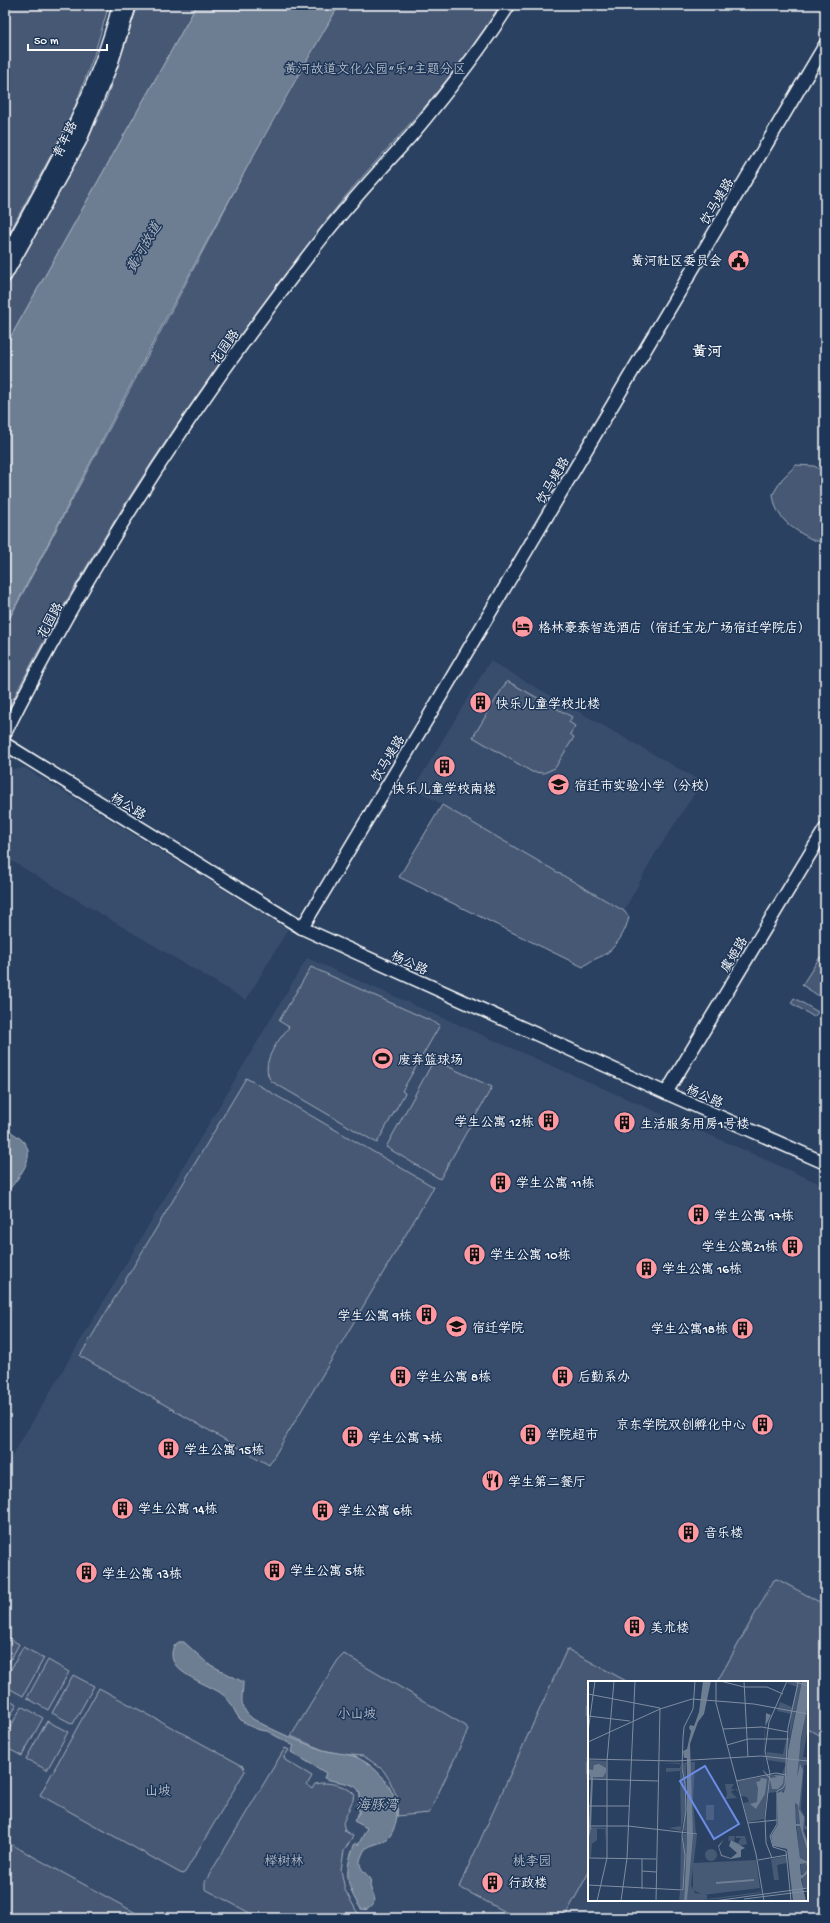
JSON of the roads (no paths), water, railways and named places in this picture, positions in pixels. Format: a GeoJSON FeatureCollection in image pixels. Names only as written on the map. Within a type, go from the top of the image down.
{"type":"FeatureCollection","features":[{"type":"Feature","properties":{"kind":"street","name":"青年路"},"geometry":{"type":"LineString","coordinates":[[5,257],[72,134],[101,65],[120,5]]}},
{"type":"Feature","properties":{"kind":"street","name":"青年路"},"geometry":{"type":"LineString","coordinates":[[5,276],[80,141],[111,65],[130,5]]}},
{"type":"Feature","properties":{"kind":"street","name":"花园路"},"geometry":{"type":"LineString","coordinates":[[5,733],[64,621],[120,527],[204,398],[325,234],[431,110],[490,36],[509,5]]}},
{"type":"Feature","properties":{"kind":"street","name":"饮马堤路"},"geometry":{"type":"LineString","coordinates":[[302,928],[825,45]]}},
{"type":"Feature","properties":{"kind":"street","name":"杨公路"},"geometry":{"type":"LineString","coordinates":[[5,744],[302,928],[666,1093],[825,1163]]}},
{"type":"Feature","properties":{"kind":"street","name":"虞姬路"},"geometry":{"type":"LineString","coordinates":[[666,1093],[825,829]]}},
{"type":"Feature","properties":{"kind":"water","name":"黄河故道"},"geometry":{"type":"Polygon","coordinates":[[[197,5],[339,5],[252,158],[210,236],[5,626],[5,347],[197,5]]]}},
{"type":"Feature","properties":{"kind":"water"},"geometry":{"type":"Polygon","coordinates":[[[5,1128],[23,1141],[27,1148],[28,1155],[24,1169],[5,1195],[5,1128]]]}},
{"type":"Feature","properties":{"kind":"water","name":"海豚湾"},"geometry":{"type":"Polygon","coordinates":[[[179,1642],[184,1642],[207,1663],[243,1682],[243,1706],[253,1719],[278,1732],[314,1747],[353,1756],[370,1765],[384,1779],[393,1796],[396,1805],[397,1817],[389,1837],[385,1841],[365,1849],[361,1858],[361,1868],[371,1879],[370,1886],[375,1900],[370,1908],[361,1909],[349,1885],[348,1877],[351,1853],[355,1843],[358,1845],[367,1828],[354,1821],[360,1811],[356,1808],[360,1799],[359,1792],[351,1785],[324,1778],[326,1773],[291,1752],[294,1746],[267,1731],[246,1724],[238,1716],[227,1698],[216,1690],[184,1673],[173,1661],[172,1654],[174,1646],[179,1642]]]}},
{"type":"Feature","properties":{"kind":"place","name":"黄河社区委员会"},"geometry":{"type":"Point","coordinates":[738,260]}},
{"type":"Feature","properties":{"kind":"place","name":"格林豪泰智选酒店（宿迁宝龙广场宿迁学院店）"},"geometry":{"type":"Point","coordinates":[522,627]}},
{"type":"Feature","properties":{"kind":"place","name":"快乐儿童学校北楼"},"geometry":{"type":"Point","coordinates":[480,703]}},
{"type":"Feature","properties":{"kind":"place","name":"快乐儿童学校南楼"},"geometry":{"type":"Point","coordinates":[444,766]}},
{"type":"Feature","properties":{"kind":"place","name":"宿迁市实验小学（分校）"},"geometry":{"type":"Point","coordinates":[558,785]}},
{"type":"Feature","properties":{"kind":"place","name":"废弃篮球场"},"geometry":{"type":"Point","coordinates":[383,1059]}},
{"type":"Feature","properties":{"kind":"place","name":"学生公寓 12栋"},"geometry":{"type":"Point","coordinates":[549,1121]}},
{"type":"Feature","properties":{"kind":"place","name":"生活服务用房1号楼"},"geometry":{"type":"Point","coordinates":[624,1123]}},
{"type":"Feature","properties":{"kind":"place","name":"学生公寓 11栋"},"geometry":{"type":"Point","coordinates":[501,1182]}},
{"type":"Feature","properties":{"kind":"place","name":"学生公寓 17栋"},"geometry":{"type":"Point","coordinates":[699,1215]}},
{"type":"Feature","properties":{"kind":"place","name":"学生公寓21栋"},"geometry":{"type":"Point","coordinates":[793,1246]}},
{"type":"Feature","properties":{"kind":"place","name":"学生公寓 10栋"},"geometry":{"type":"Point","coordinates":[475,1254]}},
{"type":"Feature","properties":{"kind":"place","name":"学生公寓 16栋"},"geometry":{"type":"Point","coordinates":[646,1268]}},
{"type":"Feature","properties":{"kind":"place","name":"学生公寓 9栋"},"geometry":{"type":"Point","coordinates":[427,1315]}},
{"type":"Feature","properties":{"kind":"place","name":"宿迁学院"},"geometry":{"type":"Point","coordinates":[457,1327]}},
{"type":"Feature","properties":{"kind":"place","name":"学生公寓18栋"},"geometry":{"type":"Point","coordinates":[743,1328]}},
{"type":"Feature","properties":{"kind":"place","name":"学生公寓 8栋"},"geometry":{"type":"Point","coordinates":[400,1376]}},
{"type":"Feature","properties":{"kind":"place","name":"后勤系办"},"geometry":{"type":"Point","coordinates":[562,1376]}},
{"type":"Feature","properties":{"kind":"place","name":"京东学院双创孵化中心"},"geometry":{"type":"Point","coordinates":[762,1424]}},
{"type":"Feature","properties":{"kind":"place","name":"学院超市"},"geometry":{"type":"Point","coordinates":[531,1434]}},
{"type":"Feature","properties":{"kind":"place","name":"学生公寓 7栋"},"geometry":{"type":"Point","coordinates":[352,1437]}},
{"type":"Feature","properties":{"kind":"place","name":"学生公寓 15栋"},"geometry":{"type":"Point","coordinates":[169,1449]}},
{"type":"Feature","properties":{"kind":"place","name":"学生第二餐厅"},"geometry":{"type":"Point","coordinates":[493,1481]}},
{"type":"Feature","properties":{"kind":"place","name":"学生公寓 14栋"},"geometry":{"type":"Point","coordinates":[123,1508]}},
{"type":"Feature","properties":{"kind":"place","name":"学生公寓 6栋"},"geometry":{"type":"Point","coordinates":[323,1510]}},
{"type":"Feature","properties":{"kind":"place","name":"音乐楼"},"geometry":{"type":"Point","coordinates":[689,1532]}},
{"type":"Feature","properties":{"kind":"place","name":"学生公寓 5栋"},"geometry":{"type":"Point","coordinates":[275,1570]}},
{"type":"Feature","properties":{"kind":"place","name":"学生公寓 13栋"},"geometry":{"type":"Point","coordinates":[86,1573]}},
{"type":"Feature","properties":{"kind":"place","name":"美术楼"},"geometry":{"type":"Point","coordinates":[635,1627]}},
{"type":"Feature","properties":{"kind":"place","name":"行政楼"},"geometry":{"type":"Point","coordinates":[493,1882]}},
{"type":"Feature","properties":{"kind":"district","name":"黄河"},"geometry":{"type":"Point","coordinates":[707,351]}},
{"type":"Feature","properties":{"kind":"park label","name":"黄河故道文化公园“乐”主题分区"},"geometry":{"type":"Point","coordinates":[375,68]}},
{"type":"Feature","properties":{"kind":"park label","name":"小山坡"},"geometry":{"type":"Point","coordinates":[357,1713]}},
{"type":"Feature","properties":{"kind":"park label","name":"山坡"},"geometry":{"type":"Point","coordinates":[158,1790]}},
{"type":"Feature","properties":{"kind":"park label","name":"榉树林"},"geometry":{"type":"Point","coordinates":[284,1860]}},
{"type":"Feature","properties":{"kind":"park label","name":"桃李园"},"geometry":{"type":"Point","coordinates":[532,1860]}}]}
